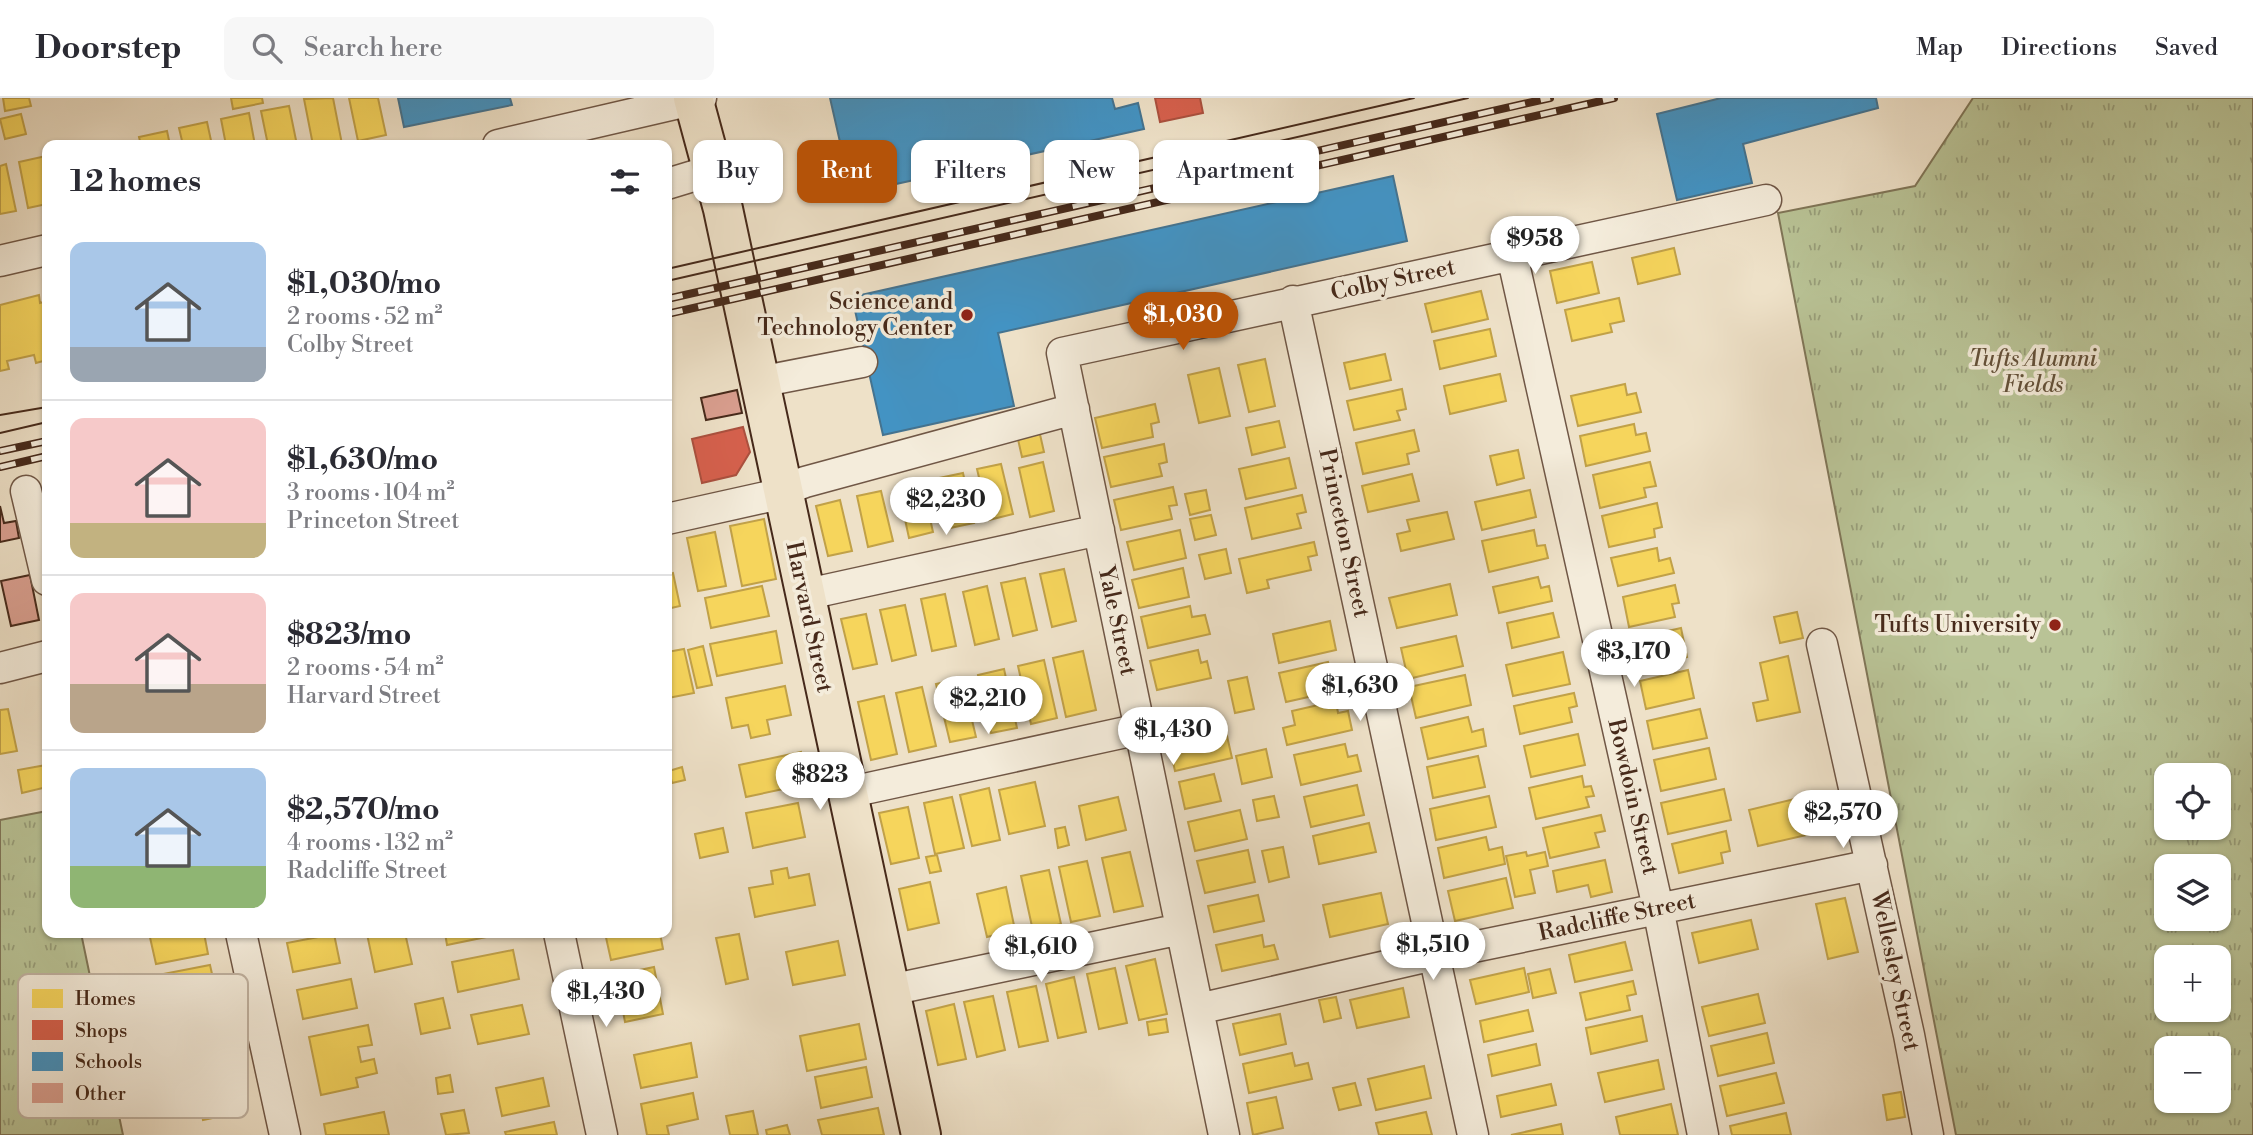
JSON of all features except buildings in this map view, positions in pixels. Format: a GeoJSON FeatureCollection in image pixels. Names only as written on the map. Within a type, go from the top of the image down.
{"type":"FeatureCollection","features":[{"type":"Feature","properties":{"kind":"main road","name":"Harvard Street"},"geometry":{"type":"LineString","coordinates":[[696,98],[705,140]]}},
{"type":"Feature","properties":{"kind":"main road","name":"Harvard Street"},"geometry":{"type":"LineString","coordinates":[[719,203],[920,1135]]}},
{"type":"Feature","properties":{"kind":"street"},"geometry":{"type":"LineString","coordinates":[[554,139],[696,98]]}},
{"type":"Feature","properties":{"kind":"street"},"geometry":{"type":"LineString","coordinates":[[672,182],[693,176]]}},
{"type":"Feature","properties":{"kind":"street","name":"Colby Street"},"geometry":{"type":"LineString","coordinates":[[1062,353],[1766,200]]}},
{"type":"Feature","properties":{"kind":"street"},"geometry":{"type":"LineString","coordinates":[[0,261],[42,251]]}},
{"type":"Feature","properties":{"kind":"street","name":"Bowdoin Street"},"geometry":{"type":"LineString","coordinates":[[1512,255],[1566,510],[1658,908],[1703,1135]]}},
{"type":"Feature","properties":{"kind":"street","name":"Princeton Street"},"geometry":{"type":"LineString","coordinates":[[1293,302],[1473,1135]]}},
{"type":"Feature","properties":{"kind":"street","name":"Yale Street"},"geometry":{"type":"LineString","coordinates":[[1062,353],[1224,1135]]}},
{"type":"Feature","properties":{"kind":"street"},"geometry":{"type":"LineString","coordinates":[[759,382],[862,362]]}},
{"type":"Feature","properties":{"kind":"street"},"geometry":{"type":"LineString","coordinates":[[672,518],[783,491],[1074,409]]}},
{"type":"Feature","properties":{"kind":"street"},"geometry":{"type":"LineString","coordinates":[[26,491],[42,559]]}},
{"type":"Feature","properties":{"kind":"street"},"geometry":{"type":"LineString","coordinates":[[803,595],[1099,530]]}},
{"type":"Feature","properties":{"kind":"street","name":"Wellesley Street"},"geometry":{"type":"LineString","coordinates":[[1822,644],[1872,865],[1928,1135]]}},
{"type":"Feature","properties":{"kind":"street"},"geometry":{"type":"LineString","coordinates":[[0,668],[42,657]]}},
{"type":"Feature","properties":{"kind":"street"},"geometry":{"type":"LineString","coordinates":[[846,793],[1140,729]]}},
{"type":"Feature","properties":{"kind":"street","name":"Radcliffe Street"},"geometry":{"type":"LineString","coordinates":[[1198,1009],[1434,955],[1872,865]]}},
{"type":"Feature","properties":{"kind":"street"},"geometry":{"type":"LineString","coordinates":[[890,990],[1181,929]]}},
{"type":"Feature","properties":{"kind":"street"},"geometry":{"type":"LineString","coordinates":[[241,938],[285,1135]]}},
{"type":"Feature","properties":{"kind":"street"},"geometry":{"type":"LineString","coordinates":[[560,938],[602,1135]]}},
{"type":"Feature","properties":{"kind":"green space","name":"Tufts Alumni Fields"},"geometry":{"type":"Polygon","coordinates":[[[1973,98],[2253,98],[2253,1135],[1956,1135],[1778,213],[1915,186],[1973,98]]]}},
{"type":"Feature","properties":{"kind":"green space"},"geometry":{"type":"Polygon","coordinates":[[[42,812],[42,938],[82,938],[90,974],[18,974],[18,1118],[119,1118],[123,1135],[0,1135],[0,820],[42,812]]]}},
{"type":"Feature","properties":{"kind":"tram line"},"geometry":{"type":"LineString","coordinates":[[672,268],[1414,98]]}},
{"type":"Feature","properties":{"kind":"tram line"},"geometry":{"type":"LineString","coordinates":[[672,280],[1468,98]]}},
{"type":"Feature","properties":{"kind":"tram line"},"geometry":{"type":"LineString","coordinates":[[0,415],[42,408]]}},
{"type":"Feature","properties":{"kind":"tram line"},"geometry":{"type":"LineString","coordinates":[[0,433],[42,423]]}},
{"type":"Feature","properties":{"kind":"railway"},"geometry":{"type":"LineString","coordinates":[[672,298],[1550,98]]}},
{"type":"Feature","properties":{"kind":"railway"},"geometry":{"type":"LineString","coordinates":[[672,313],[1614,98]]}},
{"type":"Feature","properties":{"kind":"railway"},"geometry":{"type":"LineString","coordinates":[[0,451],[42,442]]}},
{"type":"Feature","properties":{"kind":"railway"},"geometry":{"type":"LineString","coordinates":[[0,467],[42,457]]}},
{"type":"Feature","properties":{"kind":"place","name":"Science and Technology Center"},"geometry":{"type":"Point","coordinates":[967,315]}},
{"type":"Feature","properties":{"kind":"place","name":"Tufts University"},"geometry":{"type":"Point","coordinates":[2055,625]}}]}
